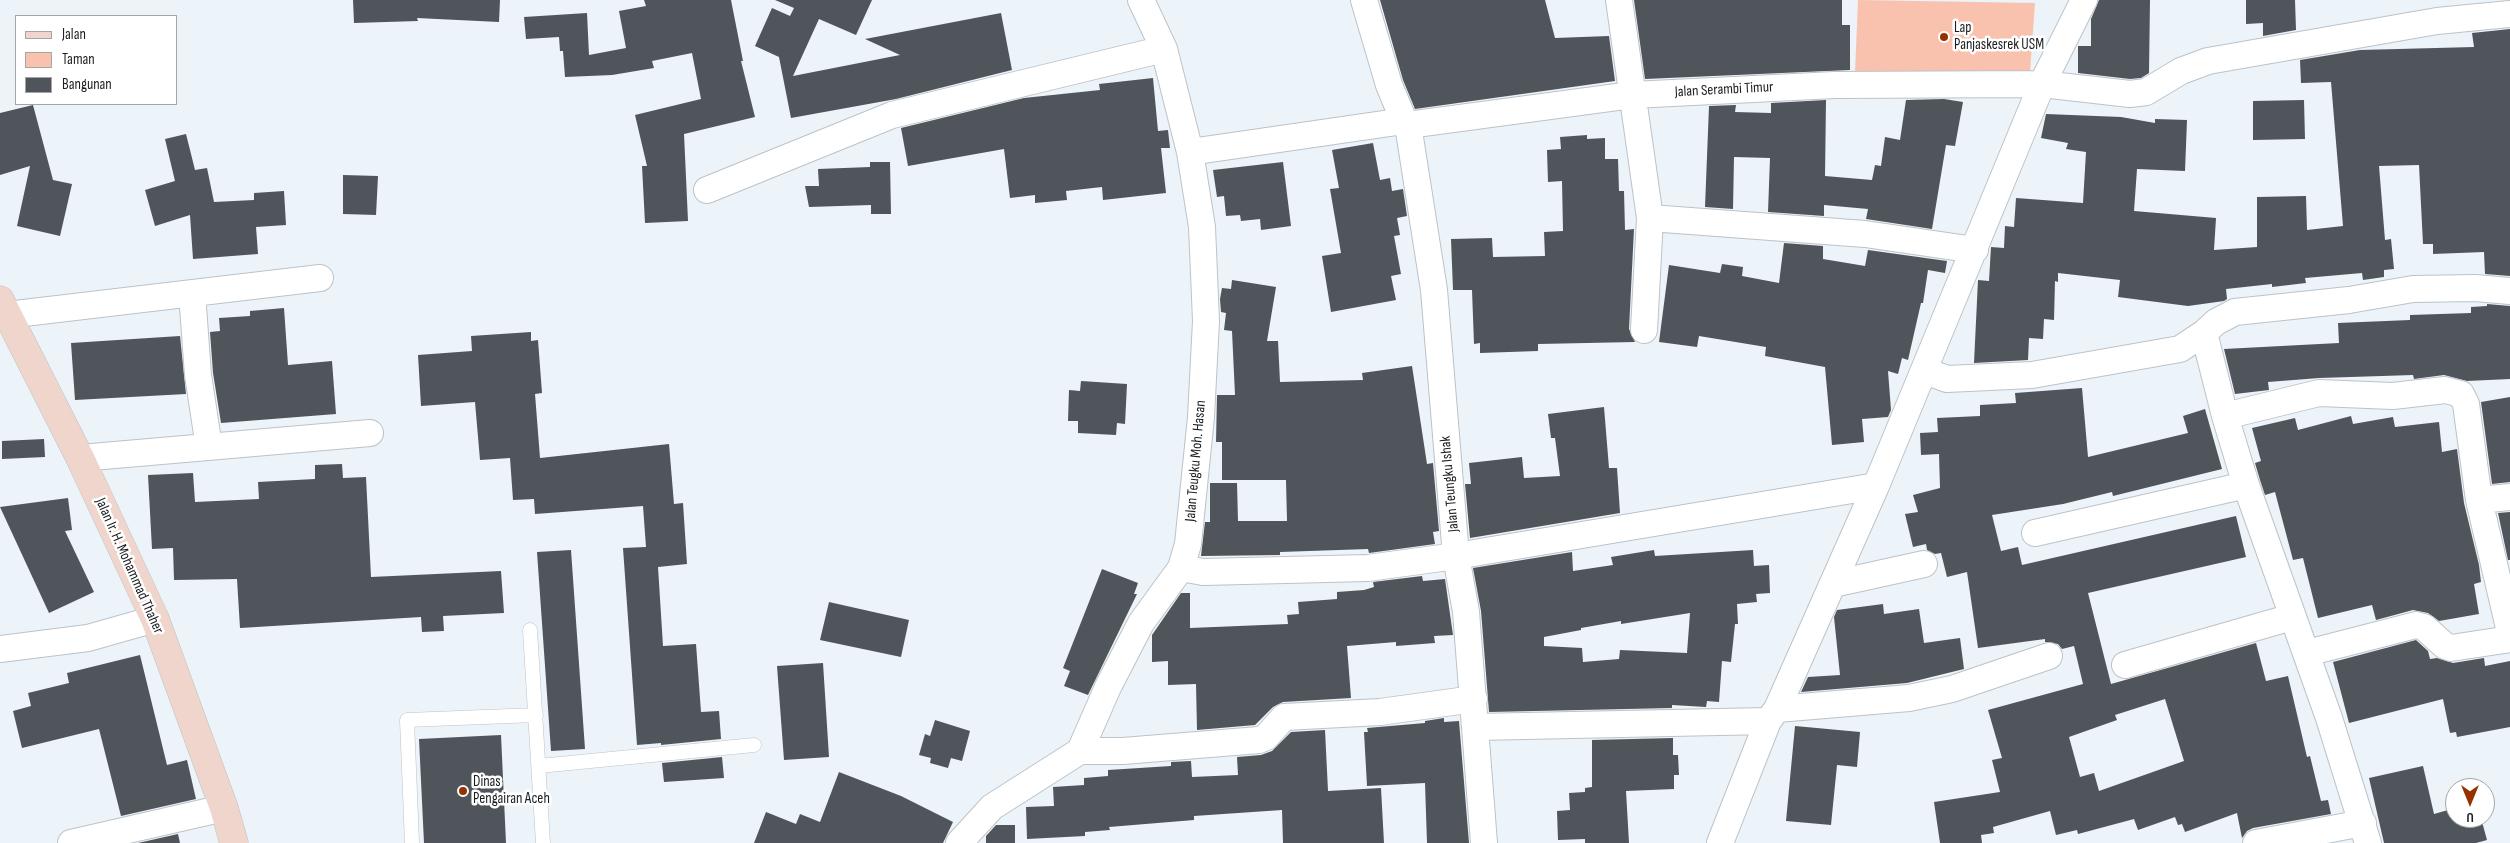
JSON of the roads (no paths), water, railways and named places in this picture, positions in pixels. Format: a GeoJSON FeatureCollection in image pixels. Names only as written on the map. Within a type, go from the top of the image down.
{"type":"FeatureCollection","features":[{"type":"Feature","properties":{"kind":"main road","name":"Jalan Ir. H. Mohammad Thaher"},"geometry":{"type":"LineString","coordinates":[[3,307],[80,458],[155,619],[224,808],[234,843]]}},
{"type":"Feature","properties":{"kind":"street","name":"Jalan Teugku Moh. Hasan"},"geometry":{"type":"LineString","coordinates":[[1080,751],[1108,687],[1141,623],[1181,568],[1192,518],[1206,321],[1202,227],[1190,152],[1164,50],[1142,0]]}},
{"type":"Feature","properties":{"kind":"street","name":"Jalan Teungku Ishak"},"geometry":{"type":"LineString","coordinates":[[1364,0],[1389,85],[1406,123],[1434,290],[1456,556],[1466,612],[1474,699],[1484,843]]}},
{"type":"Feature","properties":{"kind":"street"},"geometry":{"type":"LineString","coordinates":[[1619,0],[1650,218],[1644,330]]}},
{"type":"Feature","properties":{"kind":"street"},"geometry":{"type":"LineString","coordinates":[[1720,843],[1773,715],[1833,584],[1925,371],[2042,84],[2084,0]]}},
{"type":"Feature","properties":{"kind":"street","name":"Jalan Serambi Timur"},"geometry":{"type":"LineString","coordinates":[[1190,152],[1632,95],[1835,85],[2042,84],[2116,94],[2138,93],[2146,92],[2181,71],[2208,61],[2438,21],[2510,14]]}},
{"type":"Feature","properties":{"kind":"street"},"geometry":{"type":"LineString","coordinates":[[708,190],[892,115],[1164,50]]}},
{"type":"Feature","properties":{"kind":"street"},"geometry":{"type":"LineString","coordinates":[[1650,218],[1865,234],[1975,250]]}},
{"type":"Feature","properties":{"kind":"street"},"geometry":{"type":"LineString","coordinates":[[3,307],[192,293],[320,278]]}},
{"type":"Feature","properties":{"kind":"street"},"geometry":{"type":"LineString","coordinates":[[1925,371],[1947,379],[2032,375],[2180,349],[2204,333],[2216,322],[2235,312],[2349,300],[2412,289],[2475,288],[2510,292]]}},
{"type":"Feature","properties":{"kind":"street"},"geometry":{"type":"LineString","coordinates":[[192,293],[198,375],[209,447]]}},
{"type":"Feature","properties":{"kind":"street"},"geometry":{"type":"LineString","coordinates":[[2204,333],[2224,416],[2246,485],[2292,617],[2307,653],[2365,833],[2256,843]]}},
{"type":"Feature","properties":{"kind":"street"},"geometry":{"type":"LineString","coordinates":[[2224,416],[2319,393],[2371,396],[2456,391],[2461,394],[2466,404],[2479,500],[2510,632]]}},
{"type":"Feature","properties":{"kind":"street"},"geometry":{"type":"LineString","coordinates":[[80,458],[370,433]]}},
{"type":"Feature","properties":{"kind":"street"},"geometry":{"type":"LineString","coordinates":[[2035,533],[2246,485]]}},
{"type":"Feature","properties":{"kind":"street"},"geometry":{"type":"LineString","coordinates":[[1181,568],[1203,572],[1368,568],[1456,556],[1876,486]]}},
{"type":"Feature","properties":{"kind":"street"},"geometry":{"type":"LineString","coordinates":[[2479,500],[2510,497]]}},
{"type":"Feature","properties":{"kind":"street"},"geometry":{"type":"LineString","coordinates":[[1833,584],[1924,564]]}},
{"type":"Feature","properties":{"kind":"street"},"geometry":{"type":"LineString","coordinates":[[2124,665],[2292,617]]}},
{"type":"Feature","properties":{"kind":"street"},"geometry":{"type":"LineString","coordinates":[[0,649],[88,638],[155,619]]}},
{"type":"Feature","properties":{"kind":"street"},"geometry":{"type":"LineString","coordinates":[[2307,653],[2416,625],[2424,627],[2445,646],[2451,648],[2510,639]]}},
{"type":"Feature","properties":{"kind":"street"},"geometry":{"type":"LineString","coordinates":[[1476,727],[1773,715],[1909,698],[1952,689],[2049,656]]}},
{"type":"Feature","properties":{"kind":"street"},"geometry":{"type":"LineString","coordinates":[[959,843],[992,807],[1080,751],[1123,751],[1259,740],[1266,737],[1278,721],[1284,718],[1380,712],[1474,699]]}},
{"type":"Feature","properties":{"kind":"street"},"geometry":{"type":"LineString","coordinates":[[71,843],[224,808]]}},
{"type":"Feature","properties":{"kind":"lane"},"geometry":{"type":"LineString","coordinates":[[530,630],[543,843]]}},
{"type":"Feature","properties":{"kind":"lane"},"geometry":{"type":"LineString","coordinates":[[412,843],[407,720],[536,715]]}},
{"type":"Feature","properties":{"kind":"lane"},"geometry":{"type":"LineString","coordinates":[[539,766],[754,746]]}},
{"type":"Feature","properties":{"kind":"place","name":"Lap Panjaskesrek USM"},"geometry":{"type":"Point","coordinates":[1944,37]}},
{"type":"Feature","properties":{"kind":"place","name":"Dinas Pengairan Aceh"},"geometry":{"type":"Point","coordinates":[463,791]}}]}
